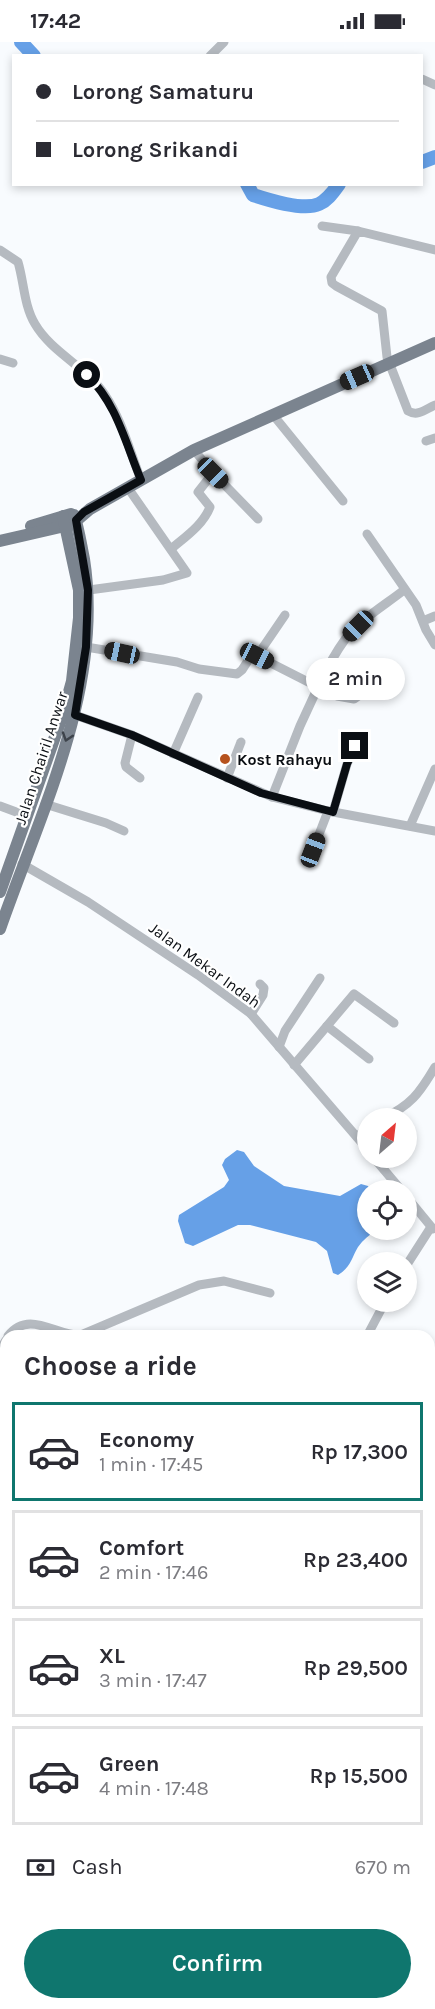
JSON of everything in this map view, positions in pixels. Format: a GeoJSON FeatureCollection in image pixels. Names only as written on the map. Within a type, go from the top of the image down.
{"type":"FeatureCollection","features":[{"type":"Feature","properties":{"kind":"main road"},"geometry":{"type":"LineString","coordinates":[[0,541],[73,518],[194,450],[435,343]]}},
{"type":"Feature","properties":{"kind":"main road"},"geometry":{"type":"LineString","coordinates":[[0,534],[73,518]]}},
{"type":"Feature","properties":{"kind":"main road","name":"Jalan Chairil Anwar"},"geometry":{"type":"LineString","coordinates":[[0,929],[75,715],[86,647],[88,590],[73,518]]}},
{"type":"Feature","properties":{"kind":"main road","name":"Jalan Chairil Anwar"},"geometry":{"type":"LineString","coordinates":[[0,892],[62,717],[73,672],[79,618],[79,590],[73,518]]}},
{"type":"Feature","properties":{"kind":"street"},"geometry":{"type":"LineString","coordinates":[[212,54],[224,42]]}},
{"type":"Feature","properties":{"kind":"street"},"geometry":{"type":"LineString","coordinates":[[322,226],[358,231],[435,250]]}},
{"type":"Feature","properties":{"kind":"street"},"geometry":{"type":"LineString","coordinates":[[358,231],[331,277],[333,283],[382,311],[387,357],[408,411],[413,414],[418,413],[435,405]]}},
{"type":"Feature","properties":{"kind":"street"},"geometry":{"type":"LineString","coordinates":[[0,250],[18,262],[32,319],[39,331],[97,385],[106,397],[141,480]]}},
{"type":"Feature","properties":{"kind":"street"},"geometry":{"type":"LineString","coordinates":[[0,359],[13,363]]}},
{"type":"Feature","properties":{"kind":"street"},"geometry":{"type":"LineString","coordinates":[[274,416],[343,501]]}},
{"type":"Feature","properties":{"kind":"street"},"geometry":{"type":"LineString","coordinates":[[194,450],[258,519]]}},
{"type":"Feature","properties":{"kind":"street"},"geometry":{"type":"LineString","coordinates":[[171,549],[195,528],[209,510],[210,505],[198,492],[213,473]]}},
{"type":"Feature","properties":{"kind":"street"},"geometry":{"type":"LineString","coordinates":[[88,590],[163,580],[187,572],[128,488]]}},
{"type":"Feature","properties":{"kind":"street"},"geometry":{"type":"LineString","coordinates":[[367,534],[416,605],[435,645]]}},
{"type":"Feature","properties":{"kind":"street"},"geometry":{"type":"LineString","coordinates":[[272,797],[303,718],[327,667],[347,637],[404,590]]}},
{"type":"Feature","properties":{"kind":"street"},"geometry":{"type":"LineString","coordinates":[[257,656],[285,615]]}},
{"type":"Feature","properties":{"kind":"street"},"geometry":{"type":"LineString","coordinates":[[423,621],[435,616]]}},
{"type":"Feature","properties":{"kind":"street"},"geometry":{"type":"LineString","coordinates":[[86,647],[237,674],[251,656],[257,656],[336,696],[354,699],[364,692],[374,670]]}},
{"type":"Feature","properties":{"kind":"street"},"geometry":{"type":"LineString","coordinates":[[173,754],[198,697]]}},
{"type":"Feature","properties":{"kind":"street"},"geometry":{"type":"LineString","coordinates":[[75,715],[132,735],[272,797],[331,812],[435,831]]}},
{"type":"Feature","properties":{"kind":"street"},"geometry":{"type":"LineString","coordinates":[[132,735],[125,763],[126,767],[140,778]]}},
{"type":"Feature","properties":{"kind":"street"},"geometry":{"type":"LineString","coordinates":[[228,778],[241,742]]}},
{"type":"Feature","properties":{"kind":"street"},"geometry":{"type":"LineString","coordinates":[[313,850],[331,812],[355,746]]}},
{"type":"Feature","properties":{"kind":"street"},"geometry":{"type":"LineString","coordinates":[[410,826],[435,769]]}},
{"type":"Feature","properties":{"kind":"street"},"geometry":{"type":"LineString","coordinates":[[45,804],[124,831]]}},
{"type":"Feature","properties":{"kind":"street"},"geometry":{"type":"LineString","coordinates":[[0,806],[27,816]]}},
{"type":"Feature","properties":{"kind":"street","name":"Jalan Mekar Indah"},"geometry":{"type":"LineString","coordinates":[[22,864],[88,902],[252,1014],[357,1137]]}},
{"type":"Feature","properties":{"kind":"street"},"geometry":{"type":"LineString","coordinates":[[279,1047],[285,1031],[320,978]]}},
{"type":"Feature","properties":{"kind":"street"},"geometry":{"type":"LineString","coordinates":[[252,1014],[264,993],[264,988],[260,984]]}},
{"type":"Feature","properties":{"kind":"street"},"geometry":{"type":"LineString","coordinates":[[294,1065],[354,994],[394,1023]]}},
{"type":"Feature","properties":{"kind":"street"},"geometry":{"type":"LineString","coordinates":[[327,1026],[369,1059]]}},
{"type":"Feature","properties":{"kind":"street"},"geometry":{"type":"LineString","coordinates":[[403,1108],[414,1099],[435,1067]]}},
{"type":"Feature","properties":{"kind":"street"},"geometry":{"type":"LineString","coordinates":[[382,1168],[393,1180]]}},
{"type":"Feature","properties":{"kind":"street"},"geometry":{"type":"LineString","coordinates":[[416,1252],[433,1228],[417,1209]]}},
{"type":"Feature","properties":{"kind":"street"},"geometry":{"type":"LineString","coordinates":[[92,1330],[189,1288],[213,1282],[224,1281],[270,1293]]}},
{"type":"Feature","properties":{"kind":"street"},"geometry":{"type":"LineString","coordinates":[[370,1330],[380,1312]]}},
{"type":"Feature","properties":{"kind":"street"},"geometry":{"type":"LineString","coordinates":[[13,1330],[25,1325],[46,1326],[58,1330]]}},
{"type":"Feature","properties":{"kind":"water"},"geometry":{"type":"Polygon","coordinates":[[[237,1150],[244,1152],[254,1166],[284,1186],[340,1196],[357,1186],[357,1240],[364,1240],[348,1266],[338,1275],[333,1273],[327,1251],[316,1242],[250,1225],[238,1225],[193,1246],[185,1243],[178,1221],[179,1215],[224,1187],[229,1180],[222,1165],[225,1159],[237,1150]]]}},
{"type":"Feature","properties":{"kind":"waterway"},"geometry":{"type":"LineString","coordinates":[[21,42],[32,54]]}},
{"type":"Feature","properties":{"kind":"waterway"},"geometry":{"type":"LineString","coordinates":[[423,162],[435,157]]}},
{"type":"Feature","properties":{"kind":"waterway"},"geometry":{"type":"LineString","coordinates":[[248,186],[253,195],[286,204],[304,206],[319,204],[330,196],[338,186]]}},
{"type":"Feature","properties":{"kind":"place","name":"Kost Rahayu"},"geometry":{"type":"Point","coordinates":[225,759]}},
{"type":"Feature","properties":{"kind":"route"},"geometry":{"type":"LineString","coordinates":[[87,375],[106,397],[141,480],[84,512],[76,520],[88,590],[86,647],[75,715],[132,735],[261,793],[328,812],[333,812],[347,764],[355,746]]}}]}
